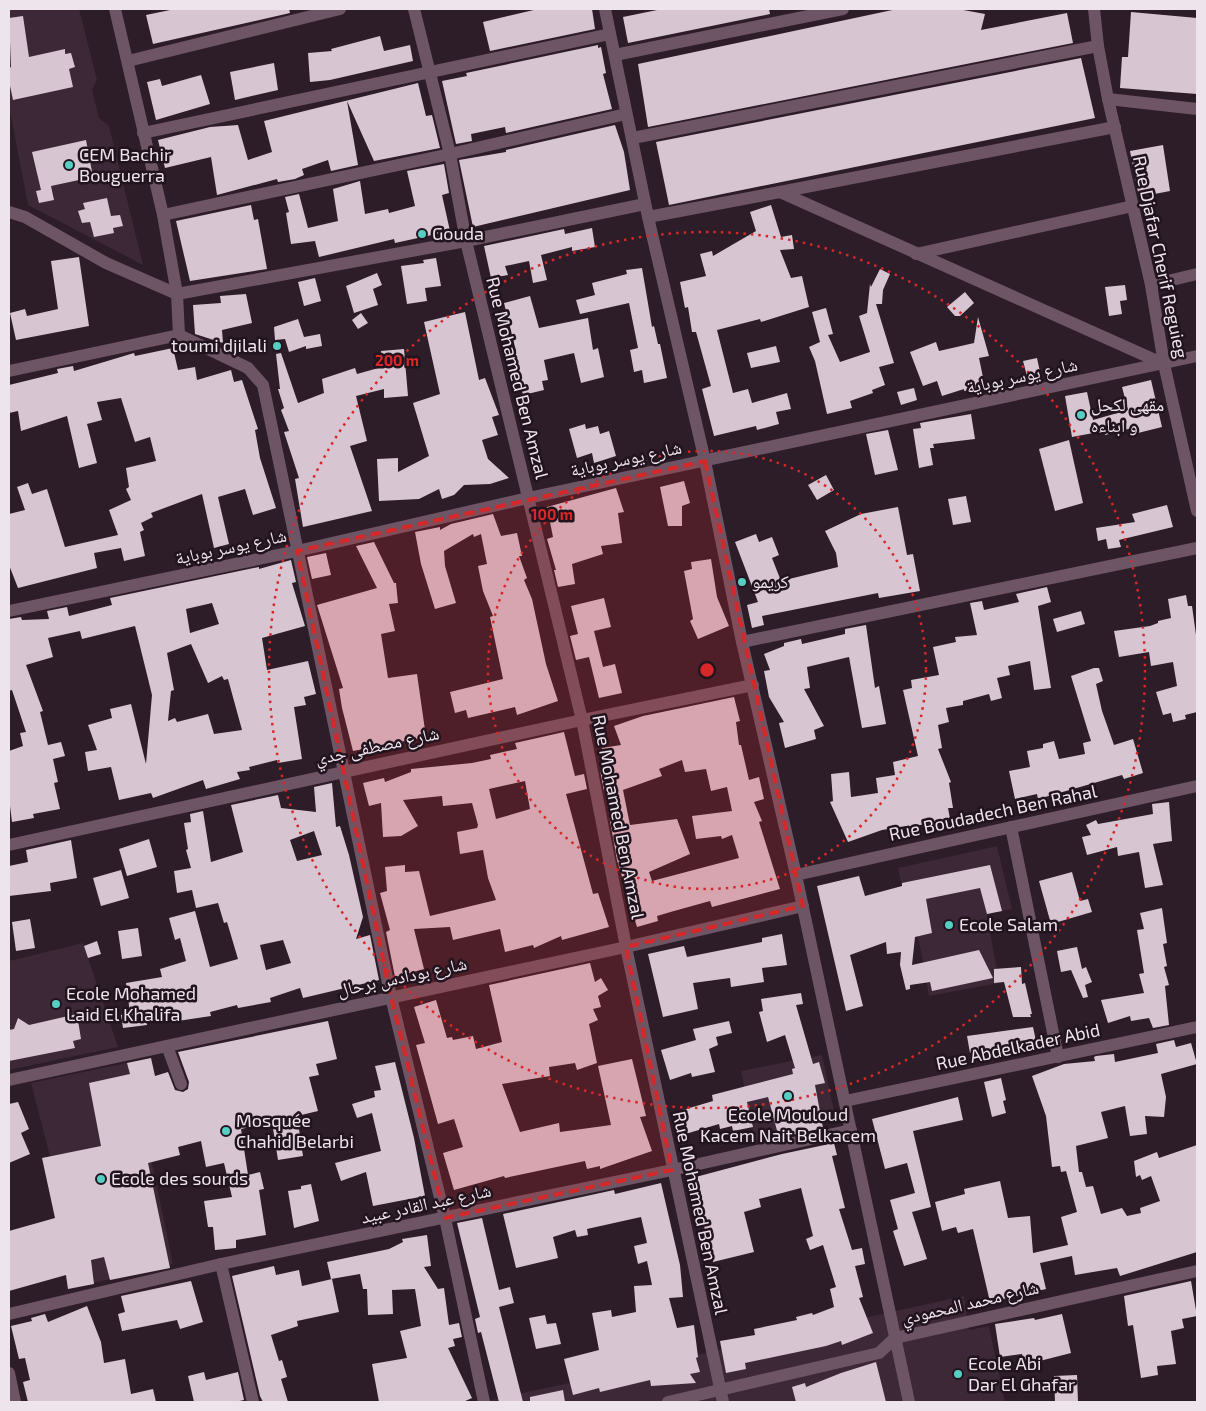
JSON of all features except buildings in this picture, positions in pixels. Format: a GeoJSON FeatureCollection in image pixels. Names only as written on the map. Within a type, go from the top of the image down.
{"type":"FeatureCollection","features":[{"type":"Feature","properties":{"kind":"street"},"geometry":{"type":"LineString","coordinates":[[115,9],[163,215],[177,294],[179,335]]}},
{"type":"Feature","properties":{"kind":"street"},"geometry":{"type":"LineString","coordinates":[[128,61],[340,9]]}},
{"type":"Feature","properties":{"kind":"street","name":"Rue Mohamed Ben Amzal"},"geometry":{"type":"LineString","coordinates":[[414,9],[428,72],[450,154],[466,241],[582,720],[626,947],[721,1397]]}},
{"type":"Feature","properties":{"kind":"street"},"geometry":{"type":"LineString","coordinates":[[605,9],[626,114],[633,138],[645,204],[705,461],[742,642],[803,906],[909,1402]]}},
{"type":"Feature","properties":{"kind":"street"},"geometry":{"type":"LineString","coordinates":[[615,54],[843,9]]}},
{"type":"Feature","properties":{"kind":"street","name":"Rue Djafar Cherif Reguieg"},"geometry":{"type":"LineString","coordinates":[[1094,9],[1098,46],[1108,99],[1151,286],[1164,364],[1197,510]]}},
{"type":"Feature","properties":{"kind":"street"},"geometry":{"type":"LineString","coordinates":[[143,133],[610,34]]}},
{"type":"Feature","properties":{"kind":"street"},"geometry":{"type":"LineString","coordinates":[[633,138],[1098,46]]}},
{"type":"Feature","properties":{"kind":"street"},"geometry":{"type":"LineString","coordinates":[[1108,99],[1197,109]]}},
{"type":"Feature","properties":{"kind":"street"},"geometry":{"type":"LineString","coordinates":[[163,215],[450,154],[626,114]]}},
{"type":"Feature","properties":{"kind":"street"},"geometry":{"type":"LineString","coordinates":[[648,217],[1115,128]]}},
{"type":"Feature","properties":{"kind":"street"},"geometry":{"type":"LineString","coordinates":[[780,192],[1164,364]]}},
{"type":"Feature","properties":{"kind":"street"},"geometry":{"type":"LineString","coordinates":[[9,212],[26,217],[106,263],[177,294],[466,241],[645,204]]}},
{"type":"Feature","properties":{"kind":"street"},"geometry":{"type":"LineString","coordinates":[[916,254],[1133,206]]}},
{"type":"Feature","properties":{"kind":"street"},"geometry":{"type":"LineString","coordinates":[[1151,286],[1197,274]]}},
{"type":"Feature","properties":{"kind":"street"},"geometry":{"type":"LineString","coordinates":[[9,371],[179,335],[248,368],[264,385],[391,997],[445,1218],[484,1402]]}},
{"type":"Feature","properties":{"kind":"street","name":"شارع يوسر بوباية"},"geometry":{"type":"LineString","coordinates":[[9,611],[297,551],[528,498],[1197,356]]}},
{"type":"Feature","properties":{"kind":"street"},"geometry":{"type":"LineString","coordinates":[[742,642],[1197,548]]}},
{"type":"Feature","properties":{"kind":"street","name":"شارع مصطفى جدي"},"geometry":{"type":"LineString","coordinates":[[9,845],[344,771],[752,685]]}},
{"type":"Feature","properties":{"kind":"street","name":"Rue Boudadech Ben Rahal"},"geometry":{"type":"LineString","coordinates":[[796,875],[1197,786]]}},
{"type":"Feature","properties":{"kind":"street"},"geometry":{"type":"LineString","coordinates":[[1011,827],[1058,1056]]}},
{"type":"Feature","properties":{"kind":"street","name":"شارع بودادس برحال"},"geometry":{"type":"LineString","coordinates":[[9,1080],[626,947],[803,906]]}},
{"type":"Feature","properties":{"kind":"street","name":"Rue Abdelkader Abid"},"geometry":{"type":"LineString","coordinates":[[845,1101],[1197,1027]]}},
{"type":"Feature","properties":{"kind":"street"},"geometry":{"type":"LineString","coordinates":[[167,1046],[181,1084]]}},
{"type":"Feature","properties":{"kind":"street","name":"شارع عبد القادر عبيد"},"geometry":{"type":"LineString","coordinates":[[9,1314],[221,1264],[672,1170],[851,1130]]}},
{"type":"Feature","properties":{"kind":"street"},"geometry":{"type":"LineString","coordinates":[[221,1264],[253,1402]]}},
{"type":"Feature","properties":{"kind":"street","name":"شارع محمد المحمودي"},"geometry":{"type":"LineString","coordinates":[[668,1402],[721,1397],[879,1353],[895,1338],[1197,1271]]}},
{"type":"Feature","properties":{"kind":"street"},"geometry":{"type":"LineString","coordinates":[[9,1373],[15,1402]]}},
{"type":"Feature","properties":{"kind":"highlighted area"},"geometry":{"type":"Polygon","coordinates":[[[705,461],[803,906],[626,947],[672,1170],[445,1218],[391,997],[297,551],[705,461]]]}},
{"type":"Feature","properties":{"kind":"shaded area","name":"CEM Bachir Bouguerra"},"geometry":{"type":"Polygon","coordinates":[[[9,9],[79,9],[97,80],[92,90],[99,118],[109,126],[143,265],[28,205],[9,106],[9,9]]]}},
{"type":"Feature","properties":{"kind":"shaded area","name":"Ecole Salam"},"geometry":{"type":"Polygon","coordinates":[[[997,846],[1012,909],[987,914],[999,983],[929,996],[918,936],[913,937],[898,868],[997,846]]]}},
{"type":"Feature","properties":{"kind":"shaded area","name":"Ecole Mohamed Laid El Khalifa"},"geometry":{"type":"Polygon","coordinates":[[[83,943],[118,1047],[9,1070],[9,961],[83,943]]]}},
{"type":"Feature","properties":{"kind":"shaded area","name":"Ecole Mouloud Kacem Nait Belkacem"},"geometry":{"type":"Polygon","coordinates":[[[822,1055],[836,1120],[755,1141],[741,1071],[822,1055]]]}},
{"type":"Feature","properties":{"kind":"shaded area","name":"Ecole des sourds"},"geometry":{"type":"Polygon","coordinates":[[[131,1062],[173,1264],[68,1289],[50,1191],[52,1164],[31,1083],[131,1062]]]}},
{"type":"Feature","properties":{"kind":"shaded area"},"geometry":{"type":"Polygon","coordinates":[[[964,1296],[969,1330],[989,1326],[1005,1402],[482,1402],[964,1296]]]}},
{"type":"Feature","properties":{"kind":"place","name":"CEM Bachir Bouguerra"},"geometry":{"type":"Point","coordinates":[69,165]}},
{"type":"Feature","properties":{"kind":"place","name":"Gouda"},"geometry":{"type":"Point","coordinates":[422,234]}},
{"type":"Feature","properties":{"kind":"place","name":"toumi djilali"},"geometry":{"type":"Point","coordinates":[277,346]}},
{"type":"Feature","properties":{"kind":"place","name":"مقهى لكحل و ابناءه"},"geometry":{"type":"Point","coordinates":[1081,415]}},
{"type":"Feature","properties":{"kind":"place","name":"كريمو"},"geometry":{"type":"Point","coordinates":[742,582]}},
{"type":"Feature","properties":{"kind":"place","name":"Ecole Salam"},"geometry":{"type":"Point","coordinates":[949,925]}},
{"type":"Feature","properties":{"kind":"place","name":"Ecole Mohamed Laid El Khalifa"},"geometry":{"type":"Point","coordinates":[56,1004]}},
{"type":"Feature","properties":{"kind":"place","name":"Ecole Mouloud Kacem Nait Belkacem"},"geometry":{"type":"Point","coordinates":[788,1096]}},
{"type":"Feature","properties":{"kind":"place","name":"Mosquée Chahid Belarbi"},"geometry":{"type":"Point","coordinates":[226,1131]}},
{"type":"Feature","properties":{"kind":"place","name":"Ecole des sourds"},"geometry":{"type":"Point","coordinates":[101,1179]}},
{"type":"Feature","properties":{"kind":"place","name":"Ecole Abi Dar El Ghafar"},"geometry":{"type":"Point","coordinates":[958,1374]}}]}
